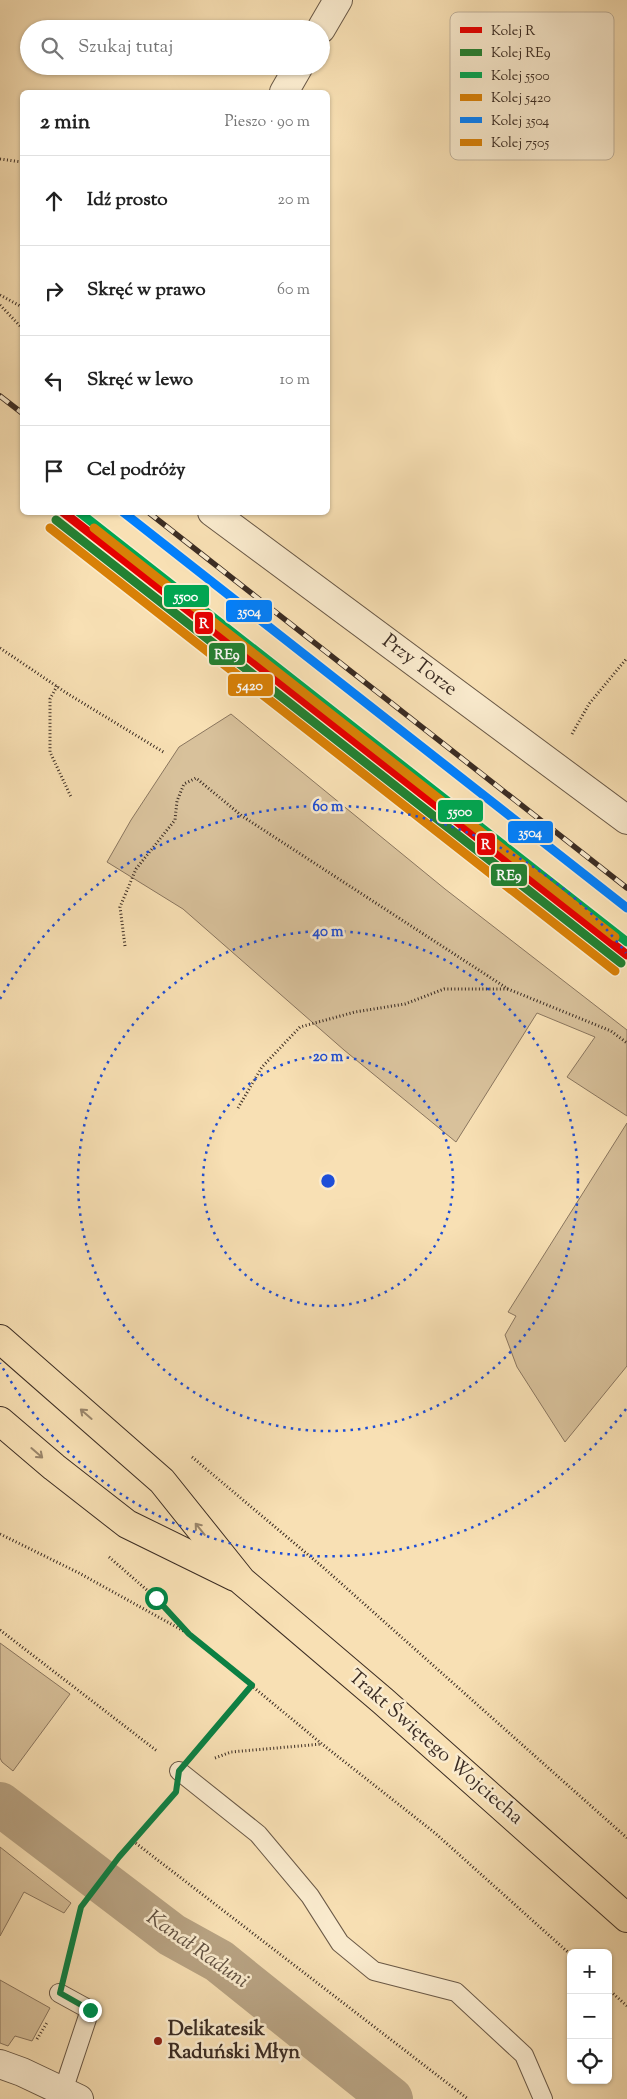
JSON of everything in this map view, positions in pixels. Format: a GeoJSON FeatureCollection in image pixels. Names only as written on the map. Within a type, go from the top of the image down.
{"type":"FeatureCollection","features":[{"type":"Feature","properties":{"kind":"main road","name":"Trakt Świętego Wojciecha"},"geometry":{"type":"LineString","coordinates":[[0,1339],[162,1481],[242,1581],[383,1701],[627,1918]]}},
{"type":"Feature","properties":{"kind":"main road","name":"Trakt Świętego Wojciecha"},"geometry":{"type":"LineString","coordinates":[[0,1421],[54,1467],[127,1524],[242,1581]]}},
{"type":"Feature","properties":{"kind":"street"},"geometry":{"type":"LineString","coordinates":[[326,20],[338,0]]}},
{"type":"Feature","properties":{"kind":"street"},"geometry":{"type":"LineString","coordinates":[[285,90],[294,75]]}},
{"type":"Feature","properties":{"kind":"street","name":"Przy Torze"},"geometry":{"type":"LineString","coordinates":[[216,515],[627,820]]}},
{"type":"Feature","properties":{"kind":"street"},"geometry":{"type":"LineString","coordinates":[[0,2064],[72,2095]]}},
{"type":"Feature","properties":{"kind":"lane"},"geometry":{"type":"LineString","coordinates":[[179,1771],[258,1834],[310,1896],[340,1943],[374,1971],[456,1992],[524,2055],[543,2099]]}},
{"type":"Feature","properties":{"kind":"lane"},"geometry":{"type":"LineString","coordinates":[[60,1993],[90,2010],[72,2095]]}},
{"type":"Feature","properties":{"kind":"path"},"geometry":{"type":"LineString","coordinates":[[0,159],[20,162]]}},
{"type":"Feature","properties":{"kind":"path"},"geometry":{"type":"LineString","coordinates":[[0,294],[20,306]]}},
{"type":"Feature","properties":{"kind":"path"},"geometry":{"type":"LineString","coordinates":[[0,305],[20,326]]}},
{"type":"Feature","properties":{"kind":"path"},"geometry":{"type":"LineString","coordinates":[[0,648],[165,753]]}},
{"type":"Feature","properties":{"kind":"path"},"geometry":{"type":"LineString","coordinates":[[568,740],[589,704],[627,658]]}},
{"type":"Feature","properties":{"kind":"path"},"geometry":{"type":"LineString","coordinates":[[57,686],[50,699],[50,752],[71,797]]}},
{"type":"Feature","properties":{"kind":"path"},"geometry":{"type":"LineString","coordinates":[[126,946],[120,907],[136,869],[175,820],[177,800],[184,784],[196,778],[242,816],[508,988],[611,1032],[627,1044]]}},
{"type":"Feature","properties":{"kind":"path"},"geometry":{"type":"LineString","coordinates":[[238,1108],[262,1067],[300,1027],[355,1012],[405,1004],[444,989],[508,988]]}},
{"type":"Feature","properties":{"kind":"path"},"geometry":{"type":"LineString","coordinates":[[187,1453],[332,1576],[627,1838]]}},
{"type":"Feature","properties":{"kind":"path"},"geometry":{"type":"LineString","coordinates":[[0,1534],[79,1574],[189,1634]]}},
{"type":"Feature","properties":{"kind":"path"},"geometry":{"type":"LineString","coordinates":[[108,1557],[156,1598],[189,1634],[322,1744],[436,1833],[567,1951]]}},
{"type":"Feature","properties":{"kind":"path"},"geometry":{"type":"LineString","coordinates":[[0,1630],[168,1759],[179,1771]]}},
{"type":"Feature","properties":{"kind":"path"},"geometry":{"type":"LineString","coordinates":[[60,1993],[81,1907],[132,1841],[176,1792],[179,1771],[252,1685]]}},
{"type":"Feature","properties":{"kind":"path"},"geometry":{"type":"LineString","coordinates":[[179,1771],[231,1752],[322,1744]]}},
{"type":"Feature","properties":{"kind":"path"},"geometry":{"type":"LineString","coordinates":[[132,1841],[468,2099]]}},
{"type":"Feature","properties":{"kind":"path"},"geometry":{"type":"LineString","coordinates":[[612,1993],[627,2006]]}},
{"type":"Feature","properties":{"kind":"shaded area"},"geometry":{"type":"Polygon","coordinates":[[[231,714],[445,889],[627,1030],[627,1116],[567,1077],[595,1037],[537,1013],[456,1142],[344,1050],[183,909],[107,862],[131,820],[179,747],[231,714]]]}},
{"type":"Feature","properties":{"kind":"shaded area"},"geometry":{"type":"Polygon","coordinates":[[[627,1123],[627,1366],[565,1442],[517,1367],[505,1335],[516,1316],[508,1312],[627,1123]]]}},
{"type":"Feature","properties":{"kind":"shaded area"},"geometry":{"type":"Polygon","coordinates":[[[0,1643],[70,1694],[13,1771],[0,1758],[0,1643]]]}},
{"type":"Feature","properties":{"kind":"shaded area"},"geometry":{"type":"Polygon","coordinates":[[[0,1847],[71,1903],[64,1913],[24,1892],[0,1936],[0,1847]]]}},
{"type":"Feature","properties":{"kind":"shaded area"},"geometry":{"type":"Polygon","coordinates":[[[0,1980],[50,2008],[32,2041],[15,2036],[8,2046],[0,2043],[0,1980]]]}},
{"type":"Feature","properties":{"kind":"waterway","name":"Kanał Raduni"},"geometry":{"type":"LineString","coordinates":[[0,1804],[172,1935],[219,1961],[391,2099]]}},
{"type":"Feature","properties":{"kind":"railway"},"geometry":{"type":"LineString","coordinates":[[0,396],[20,411]]}},
{"type":"Feature","properties":{"kind":"railway"},"geometry":{"type":"LineString","coordinates":[[152,515],[627,888]]}},
{"type":"Feature","properties":{"kind":"rail line","name":"R"},"geometry":{"type":"LineString","coordinates":[[67,515],[627,955]]}},
{"type":"Feature","properties":{"kind":"rail line","name":"5500"},"geometry":{"type":"LineString","coordinates":[[83,515],[627,942]]}},
{"type":"Feature","properties":{"kind":"rail line","name":"3504"},"geometry":{"type":"LineString","coordinates":[[127,515],[627,908]]}},
{"type":"Feature","properties":{"kind":"rail line","name":"RE9"},"geometry":{"type":"LineString","coordinates":[[56,520],[621,963]]}},
{"type":"Feature","properties":{"kind":"rail line","name":"5420"},"geometry":{"type":"LineString","coordinates":[[50,528],[615,971]]}},
{"type":"Feature","properties":{"kind":"rail line","name":"7505"},"geometry":{"type":"LineString","coordinates":[[94,528],[615,937]]}},
{"type":"Feature","properties":{"kind":"place","name":"Delikatesik Raduński Młyn"},"geometry":{"type":"Point","coordinates":[158,2041]}},
{"type":"Feature","properties":{"kind":"route"},"geometry":{"type":"LineString","coordinates":[[90,2010],[60,1993],[81,1907],[119,1857],[176,1792],[179,1771],[252,1685],[189,1634],[156,1598]]}}]}
